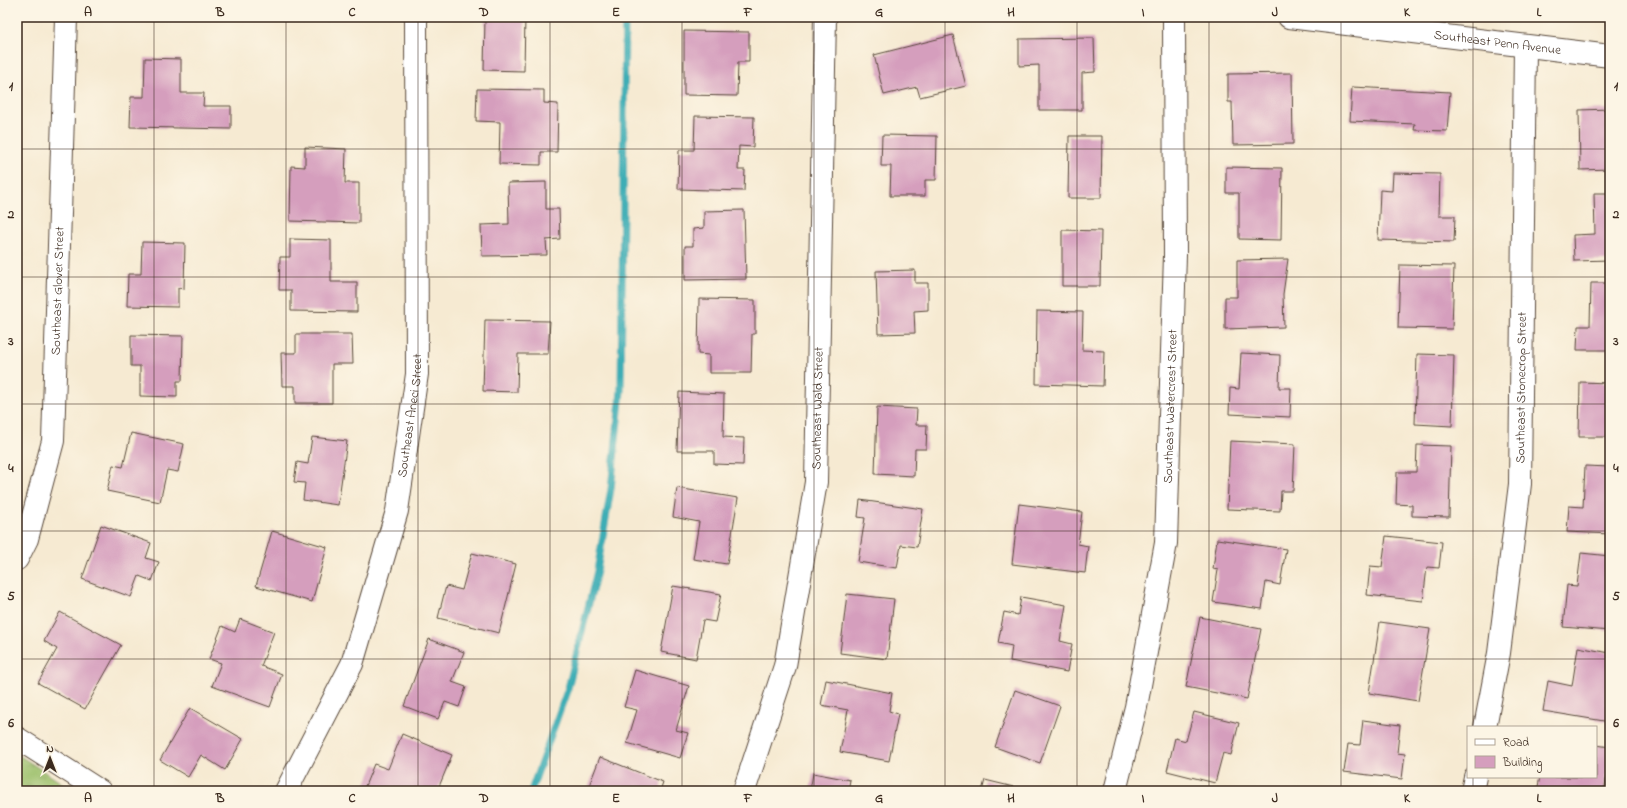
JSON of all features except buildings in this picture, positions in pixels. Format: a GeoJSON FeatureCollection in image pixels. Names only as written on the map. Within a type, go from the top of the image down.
{"type":"FeatureCollection","features":[{"type":"Feature","properties":{"kind":"street","name":"Southeast Glover Street"},"geometry":{"type":"LineString","coordinates":[[17,559],[27,539],[53,441],[66,17]]}},
{"type":"Feature","properties":{"kind":"street","name":"Southeast Aneci Street"},"geometry":{"type":"LineString","coordinates":[[286,791],[352,664],[397,511],[417,374],[416,17]]}},
{"type":"Feature","properties":{"kind":"street","name":"Southeast Wald Street"},"geometry":{"type":"LineString","coordinates":[[744,791],[785,666],[816,482],[825,17]]}},
{"type":"Feature","properties":{"kind":"street","name":"Southeast Watercrest Street"},"geometry":{"type":"LineString","coordinates":[[1115,791],[1136,707],[1166,543],[1175,255],[1174,17]]}},
{"type":"Feature","properties":{"kind":"street","name":"Southeast Penn Avenue"},"geometry":{"type":"LineString","coordinates":[[1289,17],[1610,56]]}},
{"type":"Feature","properties":{"kind":"street","name":"Southeast Stonecrop Street"},"geometry":{"type":"LineString","coordinates":[[1485,726],[1499,653],[1520,484],[1525,46]]}},
{"type":"Feature","properties":{"kind":"street"},"geometry":{"type":"LineString","coordinates":[[17,738],[100,791]]}},
{"type":"Feature","properties":{"kind":"street"},"geometry":{"type":"LineString","coordinates":[[1472,791],[1475,778]]}},
{"type":"Feature","properties":{"kind":"green space"},"geometry":{"type":"Polygon","coordinates":[[[17,754],[74,791],[17,791],[17,754]]]}},
{"type":"Feature","properties":{"kind":"waterway"},"geometry":{"type":"LineString","coordinates":[[531,791],[568,688],[597,571],[611,489],[621,391],[625,17]]}}]}
